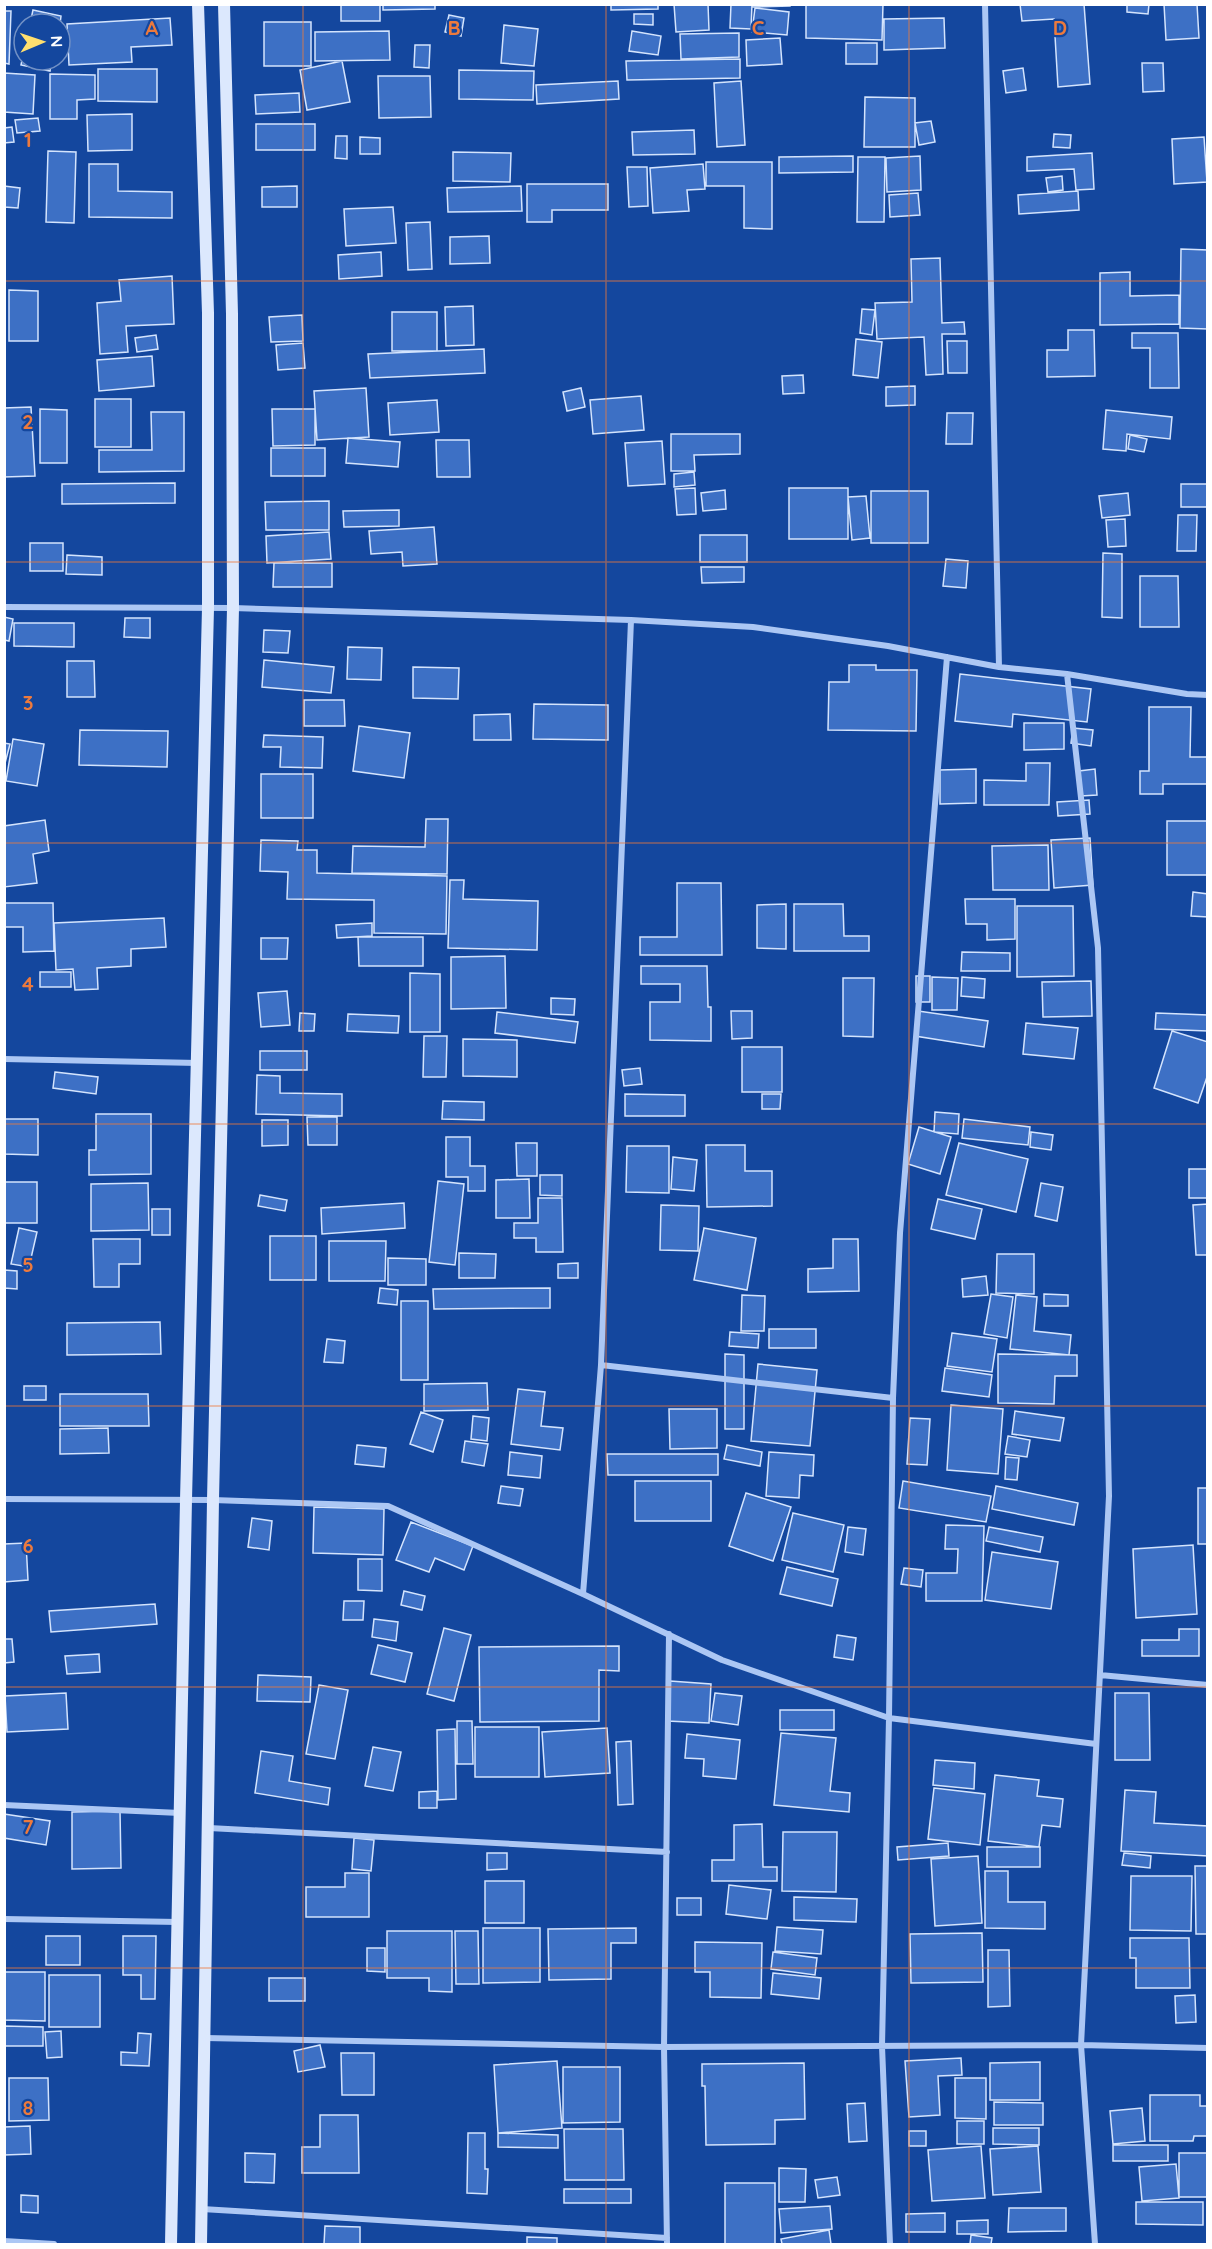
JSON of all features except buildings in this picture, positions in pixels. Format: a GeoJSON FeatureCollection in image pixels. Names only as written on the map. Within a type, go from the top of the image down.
{"type":"FeatureCollection","features":[{"type":"Feature","properties":{"kind":"main road"},"geometry":{"type":"LineString","coordinates":[[171,2244],[186,1500],[208,608],[208,313],[198,4]]}},
{"type":"Feature","properties":{"kind":"main road"},"geometry":{"type":"LineString","coordinates":[[201,2244],[213,1500],[234,608],[232,314],[225,4]]}},
{"type":"Feature","properties":{"kind":"street"},"geometry":{"type":"LineString","coordinates":[[985,4],[999,667]]}},
{"type":"Feature","properties":{"kind":"street"},"geometry":{"type":"LineString","coordinates":[[4,607],[234,608],[630,620],[753,627],[888,646],[999,667],[1067,674],[1187,694],[1208,695]]}},
{"type":"Feature","properties":{"kind":"street"},"geometry":{"type":"LineString","coordinates":[[583,1594],[601,1365],[630,620]]}},
{"type":"Feature","properties":{"kind":"street"},"geometry":{"type":"LineString","coordinates":[[890,2244],[882,2046],[889,1718],[892,1398],[900,1233],[947,657]]}},
{"type":"Feature","properties":{"kind":"street"},"geometry":{"type":"LineString","coordinates":[[1067,674],[1098,948],[1108,1496],[1081,2045],[1095,2244]]}},
{"type":"Feature","properties":{"kind":"street"},"geometry":{"type":"LineString","coordinates":[[4,1059],[198,1063]]}},
{"type":"Feature","properties":{"kind":"street"},"geometry":{"type":"LineString","coordinates":[[601,1365],[892,1398]]}},
{"type":"Feature","properties":{"kind":"street"},"geometry":{"type":"LineString","coordinates":[[4,1499],[213,1500],[388,1506],[722,1660],[889,1718],[1096,1744]]}},
{"type":"Feature","properties":{"kind":"street"},"geometry":{"type":"LineString","coordinates":[[202,2209],[667,2241],[664,2047],[669,1634]]}},
{"type":"Feature","properties":{"kind":"street"},"geometry":{"type":"LineString","coordinates":[[1100,1675],[1208,1685]]}},
{"type":"Feature","properties":{"kind":"street"},"geometry":{"type":"LineString","coordinates":[[4,1805],[180,1813]]}},
{"type":"Feature","properties":{"kind":"street"},"geometry":{"type":"LineString","coordinates":[[209,1828],[666,1852]]}},
{"type":"Feature","properties":{"kind":"street"},"geometry":{"type":"LineString","coordinates":[[4,1919],[179,1922]]}},
{"type":"Feature","properties":{"kind":"street"},"geometry":{"type":"LineString","coordinates":[[205,2038],[664,2047],[1081,2045],[1208,2048]]}},
{"type":"Feature","properties":{"kind":"street"},"geometry":{"type":"LineString","coordinates":[[4,2241],[54,2244]]}}]}
